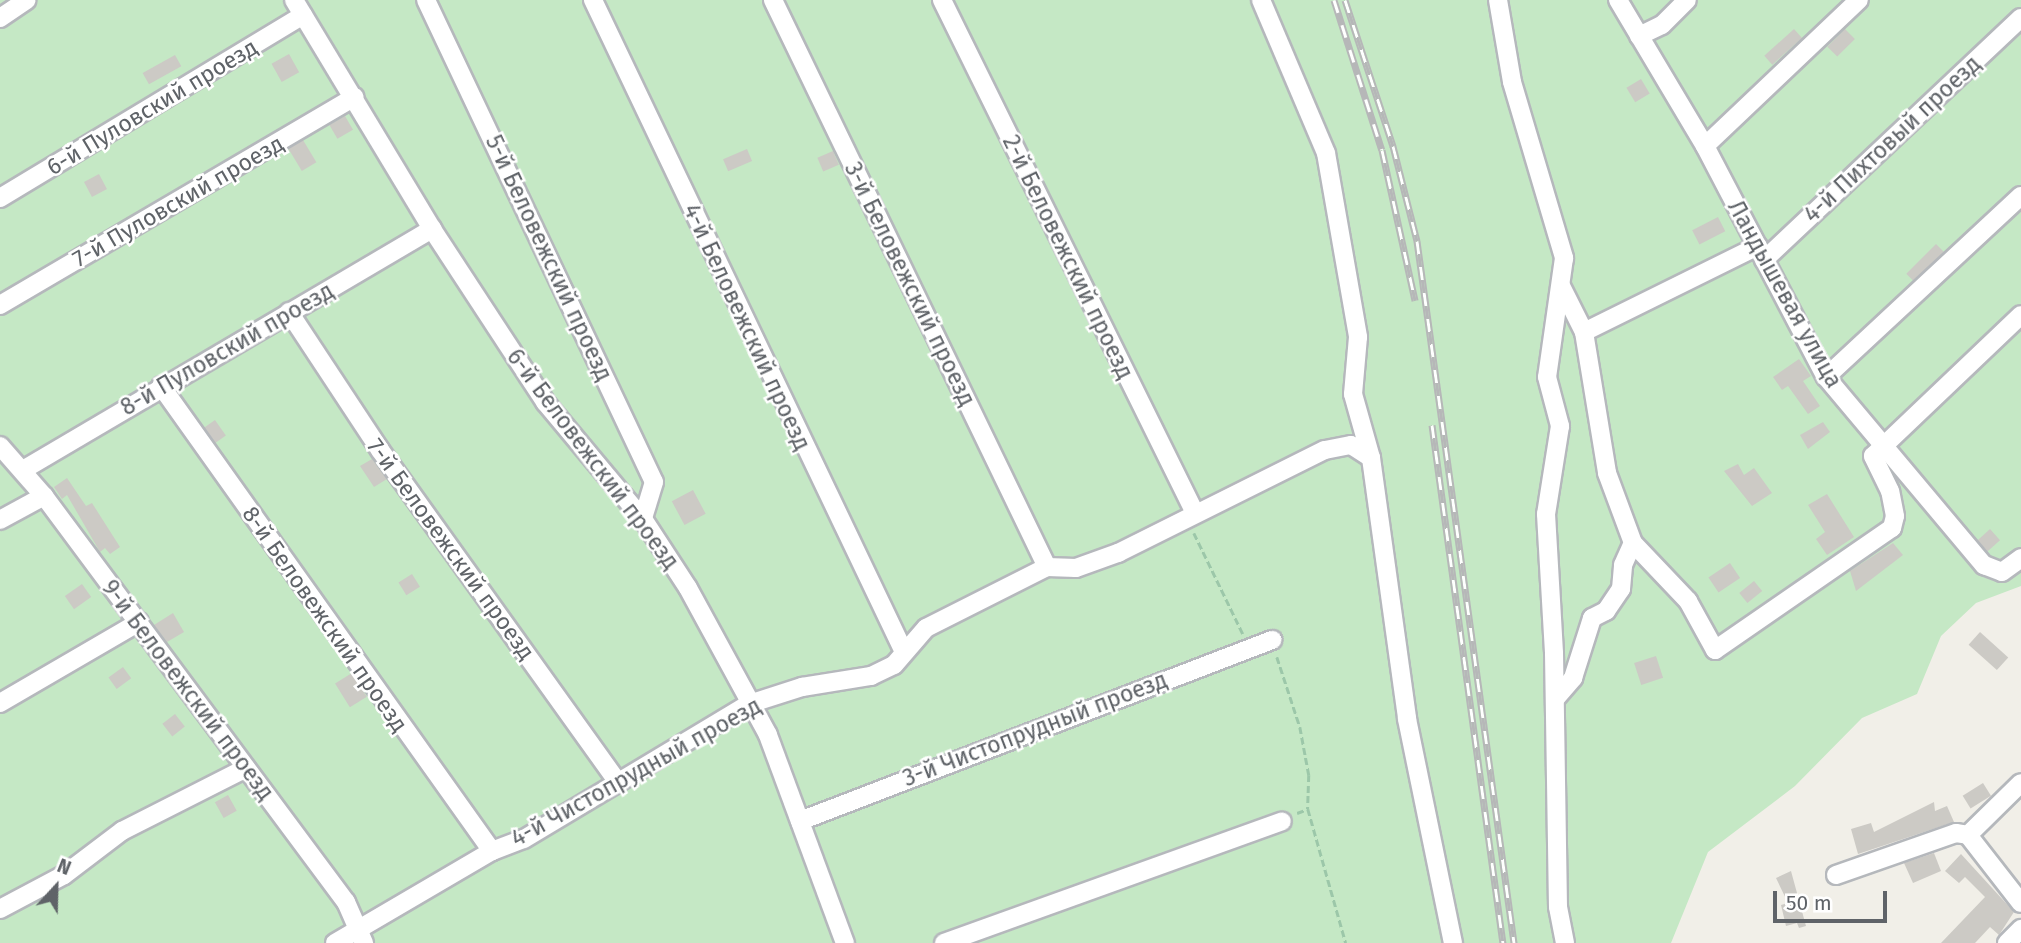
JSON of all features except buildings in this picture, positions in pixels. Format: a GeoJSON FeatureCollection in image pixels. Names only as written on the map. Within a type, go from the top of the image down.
{"type":"FeatureCollection","features":[{"type":"Feature","properties":{"kind":"street"},"geometry":{"type":"LineString","coordinates":[[0,18],[27,0]]}},
{"type":"Feature","properties":{"kind":"street","name":"5-й Беловежский проезд"},"geometry":{"type":"LineString","coordinates":[[426,0],[654,482],[643,519]]}},
{"type":"Feature","properties":{"kind":"street","name":"4-й Беловежский проезд"},"geometry":{"type":"LineString","coordinates":[[593,0],[904,652]]}},
{"type":"Feature","properties":{"kind":"street","name":"3-й Беловежский проезд"},"geometry":{"type":"LineString","coordinates":[[773,0],[1047,567]]}},
{"type":"Feature","properties":{"kind":"street","name":"2-й Беловежский проезд"},"geometry":{"type":"LineString","coordinates":[[942,0],[1191,515]]}},
{"type":"Feature","properties":{"kind":"street"},"geometry":{"type":"LineString","coordinates":[[1261,0],[1325,153],[1358,337],[1353,394],[1371,458],[1407,719],[1453,943]]}},
{"type":"Feature","properties":{"kind":"street"},"geometry":{"type":"LineString","coordinates":[[1498,0],[1512,82],[1564,258],[1547,377],[1560,426],[1546,514],[1555,699],[1558,907],[1565,943]]}},
{"type":"Feature","properties":{"kind":"street","name":"Ландышевая улица"},"geometry":{"type":"LineString","coordinates":[[1618,0],[1705,146],[1826,377],[1984,565],[2001,572],[2021,558]]}},
{"type":"Feature","properties":{"kind":"street"},"geometry":{"type":"LineString","coordinates":[[1639,36],[1662,25],[1687,0]]}},
{"type":"Feature","properties":{"kind":"street"},"geometry":{"type":"LineString","coordinates":[[1705,146],[1859,0]]}},
{"type":"Feature","properties":{"kind":"street","name":"6-й Беловежский проезд"},"geometry":{"type":"LineString","coordinates":[[298,7],[355,97],[432,229],[545,402],[643,519],[688,588],[768,735],[845,943]]}},
{"type":"Feature","properties":{"kind":"street","name":"6-й Пуловский проезд"},"geometry":{"type":"LineString","coordinates":[[0,198],[298,7]]}},
{"type":"Feature","properties":{"kind":"street","name":"4-й Пихтовый проезд"},"geometry":{"type":"LineString","coordinates":[[1584,332],[1761,253],[2021,18]]}},
{"type":"Feature","properties":{"kind":"street","name":"7-й Пуловский проезд"},"geometry":{"type":"LineString","coordinates":[[0,305],[355,97]]}},
{"type":"Feature","properties":{"kind":"street"},"geometry":{"type":"LineString","coordinates":[[1826,377],[2021,196]]}},
{"type":"Feature","properties":{"kind":"street","name":"8-й Пуловский проезд"},"geometry":{"type":"LineString","coordinates":[[23,470],[160,386],[432,229]]}},
{"type":"Feature","properties":{"kind":"street"},"geometry":{"type":"LineString","coordinates":[[1561,286],[1584,332],[1608,473],[1633,543],[1688,601],[1715,650],[1892,527],[1895,516],[1890,491],[1873,456],[2021,315]]}},
{"type":"Feature","properties":{"kind":"street","name":"7-й Беловежский проезд"},"geometry":{"type":"LineString","coordinates":[[289,312],[380,450],[618,783]]}},
{"type":"Feature","properties":{"kind":"street","name":"8-й Беловежский проезд"},"geometry":{"type":"LineString","coordinates":[[160,386],[492,850]]}},
{"type":"Feature","properties":{"kind":"street","name":"4-й Чистопрудный проезд"},"geometry":{"type":"LineString","coordinates":[[335,943],[362,937],[492,850],[524,839],[749,704],[802,687],[871,676],[894,665],[926,628],[1047,567],[1076,568],[1118,553],[1191,515],[1239,496],[1325,450],[1351,445],[1371,458]]}},
{"type":"Feature","properties":{"kind":"street","name":"9-й Беловежский проезд"},"geometry":{"type":"LineString","coordinates":[[0,446],[44,496],[346,902],[362,937]]}},
{"type":"Feature","properties":{"kind":"street"},"geometry":{"type":"LineString","coordinates":[[0,520],[44,496]]}},
{"type":"Feature","properties":{"kind":"street"},"geometry":{"type":"LineString","coordinates":[[1555,699],[1573,678],[1592,618],[1606,611],[1620,589],[1623,565],[1633,543]]}},
{"type":"Feature","properties":{"kind":"street"},"geometry":{"type":"LineString","coordinates":[[0,703],[139,622]]}},
{"type":"Feature","properties":{"kind":"street","name":"3-й Чистопрудный проезд"},"geometry":{"type":"LineString","coordinates":[[800,821],[1272,640]]}},
{"type":"Feature","properties":{"kind":"street"},"geometry":{"type":"LineString","coordinates":[[0,909],[64,874],[122,831],[246,768]]}},
{"type":"Feature","properties":{"kind":"street"},"geometry":{"type":"LineString","coordinates":[[1968,835],[2021,783]]}},
{"type":"Feature","properties":{"kind":"street"},"geometry":{"type":"LineString","coordinates":[[944,943],[1282,821]]}},
{"type":"Feature","properties":{"kind":"street"},"geometry":{"type":"LineString","coordinates":[[1836,875],[1956,833],[1968,835],[2021,903]]}},
{"type":"Feature","properties":{"kind":"street"},"geometry":{"type":"LineString","coordinates":[[2007,943],[2021,929]]}},
{"type":"Feature","properties":{"kind":"path"},"geometry":{"type":"LineString","coordinates":[[1191,515],[1251,648]]}},
{"type":"Feature","properties":{"kind":"path"},"geometry":{"type":"LineString","coordinates":[[1272,640],[1300,727],[1309,775],[1308,809],[1346,943]]}},
{"type":"Feature","properties":{"kind":"path"},"geometry":{"type":"LineString","coordinates":[[1282,821],[1308,809]]}},
{"type":"Feature","properties":{"kind":"green space"},"geometry":{"type":"Polygon","coordinates":[[[0,0],[2021,0],[2021,586],[1976,603],[1941,636],[1917,694],[1862,718],[1795,786],[1708,852],[1671,943],[0,943],[0,0]]]}},
{"type":"Feature","properties":{"kind":"railway"},"geometry":{"type":"LineString","coordinates":[[1334,0],[1382,150],[1415,300]]}},
{"type":"Feature","properties":{"kind":"railway"},"geometry":{"type":"LineString","coordinates":[[1345,0],[1393,146],[1417,241],[1514,943]]}},
{"type":"Feature","properties":{"kind":"railway"},"geometry":{"type":"LineString","coordinates":[[1432,425],[1503,943]]}}]}
